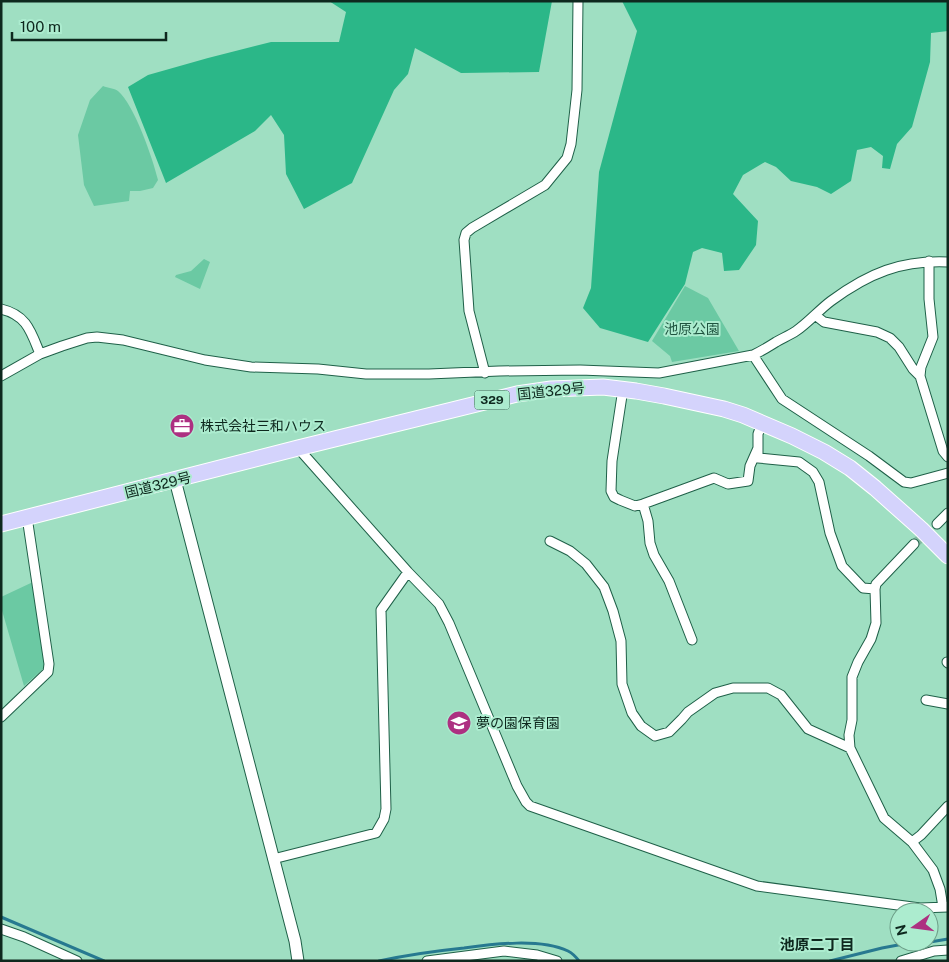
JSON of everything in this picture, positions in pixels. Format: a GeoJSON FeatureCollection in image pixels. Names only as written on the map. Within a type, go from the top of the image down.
{"type":"FeatureCollection","features":[{"type":"Feature","properties":{"kind":"highway","name":"国道329号"},"geometry":{"type":"LineString","coordinates":[[1,524],[518,394],[551,389],[603,387],[664,396],[724,409],[792,436],[850,468],[921,529],[948,556]]}},
{"type":"Feature","properties":{"kind":"street"},"geometry":{"type":"LineString","coordinates":[[485,373],[469,312],[464,240],[466,233],[472,228],[545,185],[567,158],[571,144],[575,108],[578,1]]}},
{"type":"Feature","properties":{"kind":"street"},"geometry":{"type":"LineString","coordinates":[[929,261],[929,299],[933,337],[921,367],[920,376],[943,451],[948,457]]}},
{"type":"Feature","properties":{"kind":"street"},"geometry":{"type":"LineString","coordinates":[[1,376],[40,354],[87,338],[97,337],[123,340],[205,360],[251,367],[318,369],[366,374],[580,370],[659,373],[753,355],[797,330],[852,286],[884,270],[911,263],[929,261],[948,262]]}},
{"type":"Feature","properties":{"kind":"street"},"geometry":{"type":"LineString","coordinates":[[1,310],[8,311],[21,318],[28,327],[40,354]]}},
{"type":"Feature","properties":{"kind":"street"},"geometry":{"type":"LineString","coordinates":[[815,315],[824,322],[877,332],[890,338],[920,376]]}},
{"type":"Feature","properties":{"kind":"street"},"geometry":{"type":"LineString","coordinates":[[753,355],[782,399],[869,456],[904,482],[911,483],[948,473]]}},
{"type":"Feature","properties":{"kind":"street"},"geometry":{"type":"LineString","coordinates":[[580,370],[582,387]]}},
{"type":"Feature","properties":{"kind":"street"},"geometry":{"type":"LineString","coordinates":[[623,389],[612,461],[611,491],[620,500],[636,506],[714,478],[728,484],[748,482],[750,466],[758,448]]}},
{"type":"Feature","properties":{"kind":"street"},"geometry":{"type":"LineString","coordinates":[[762,423],[758,434],[758,458],[799,462],[813,472],[819,482],[830,533],[842,566],[863,588],[874,589]]}},
{"type":"Feature","properties":{"kind":"street"},"geometry":{"type":"LineString","coordinates":[[298,448],[408,572],[439,604],[450,623],[518,786],[530,806],[758,886],[920,908],[946,908],[933,870],[912,842],[884,818],[850,748],[852,677],[871,639],[876,623],[874,589],[876,584],[914,544]]}},
{"type":"Feature","properties":{"kind":"street"},"geometry":{"type":"LineString","coordinates":[[175,480],[295,941],[298,961]]}},
{"type":"Feature","properties":{"kind":"street"},"geometry":{"type":"LineString","coordinates":[[643,504],[654,555],[669,581],[692,640]]}},
{"type":"Feature","properties":{"kind":"street"},"geometry":{"type":"LineString","coordinates":[[937,524],[948,513]]}},
{"type":"Feature","properties":{"kind":"street"},"geometry":{"type":"LineString","coordinates":[[1,718],[48,672],[50,664],[27,517]]}},
{"type":"Feature","properties":{"kind":"street"},"geometry":{"type":"LineString","coordinates":[[550,541],[570,551],[586,564],[604,587],[614,611],[621,641],[622,684],[632,713],[641,726],[655,736],[669,732],[688,712],[715,692],[733,688],[768,688],[780,695],[808,729],[850,748]]}},
{"type":"Feature","properties":{"kind":"street"},"geometry":{"type":"LineString","coordinates":[[273,859],[376,832],[384,819],[386,809],[381,610],[408,572]]}},
{"type":"Feature","properties":{"kind":"street"},"geometry":{"type":"LineString","coordinates":[[926,700],[947,704],[948,698]]}},
{"type":"Feature","properties":{"kind":"street"},"geometry":{"type":"LineString","coordinates":[[912,842],[948,806]]}},
{"type":"Feature","properties":{"kind":"street"},"geometry":{"type":"LineString","coordinates":[[1,929],[24,937],[77,961]]}},
{"type":"Feature","properties":{"kind":"street"},"geometry":{"type":"LineString","coordinates":[[901,961],[934,951],[948,950]]}},
{"type":"Feature","properties":{"kind":"street"},"geometry":{"type":"LineString","coordinates":[[427,961],[504,951],[537,955],[557,961]]}},
{"type":"Feature","properties":{"kind":"green space"},"geometry":{"type":"Polygon","coordinates":[[[329,1],[552,1],[539,72],[461,73],[415,48],[408,74],[394,90],[352,183],[304,209],[286,174],[284,135],[271,115],[255,131],[166,183],[128,87],[148,75],[271,42],[339,42],[346,12],[329,1]]]}},
{"type":"Feature","properties":{"kind":"green space"},"geometry":{"type":"Polygon","coordinates":[[[622,1],[948,1],[948,31],[931,33],[930,62],[912,127],[897,144],[890,169],[882,168],[883,156],[871,147],[857,150],[851,181],[831,194],[817,187],[791,181],[776,167],[765,162],[743,175],[733,194],[758,221],[756,245],[739,270],[724,271],[722,253],[702,248],[693,252],[685,284],[648,342],[600,328],[583,308],[591,288],[599,172],[637,31],[622,1]]]}},
{"type":"Feature","properties":{"kind":"green space"},"geometry":{"type":"Polygon","coordinates":[[[103,86],[118,91],[130,107],[152,159],[158,180],[153,188],[130,191],[129,201],[94,206],[84,185],[78,135],[90,100],[103,86]]]}},
{"type":"Feature","properties":{"kind":"green space"},"geometry":{"type":"Polygon","coordinates":[[[204,259],[210,262],[200,289],[175,277],[176,275],[191,271],[204,259]]]}},
{"type":"Feature","properties":{"kind":"green space","name":"池原公園"},"geometry":{"type":"Polygon","coordinates":[[[685,286],[708,298],[739,351],[672,362],[670,356],[652,341],[685,286]]]}},
{"type":"Feature","properties":{"kind":"green space"},"geometry":{"type":"Polygon","coordinates":[[[33,582],[45,663],[43,669],[24,686],[1,607],[1,597],[33,582]]]}},
{"type":"Feature","properties":{"kind":"waterway"},"geometry":{"type":"LineString","coordinates":[[1,917],[104,961]]}},
{"type":"Feature","properties":{"kind":"waterway"},"geometry":{"type":"LineString","coordinates":[[830,961],[914,942],[948,939]]}},
{"type":"Feature","properties":{"kind":"waterway"},"geometry":{"type":"LineString","coordinates":[[379,961],[442,950],[517,943],[544,944],[557,947],[574,955],[579,961]]}},
{"type":"Feature","properties":{"kind":"tunnel"},"geometry":{"type":"LineString","coordinates":[[914,544],[937,524]]}},
{"type":"Feature","properties":{"kind":"place","name":"株式会社三和ハウス"},"geometry":{"type":"Point","coordinates":[182,426]}},
{"type":"Feature","properties":{"kind":"place","name":"夢の園保育園"},"geometry":{"type":"Point","coordinates":[459,723]}},
{"type":"Feature","properties":{"kind":"district","name":"池原二丁目"},"geometry":{"type":"Point","coordinates":[817,944]}}]}
